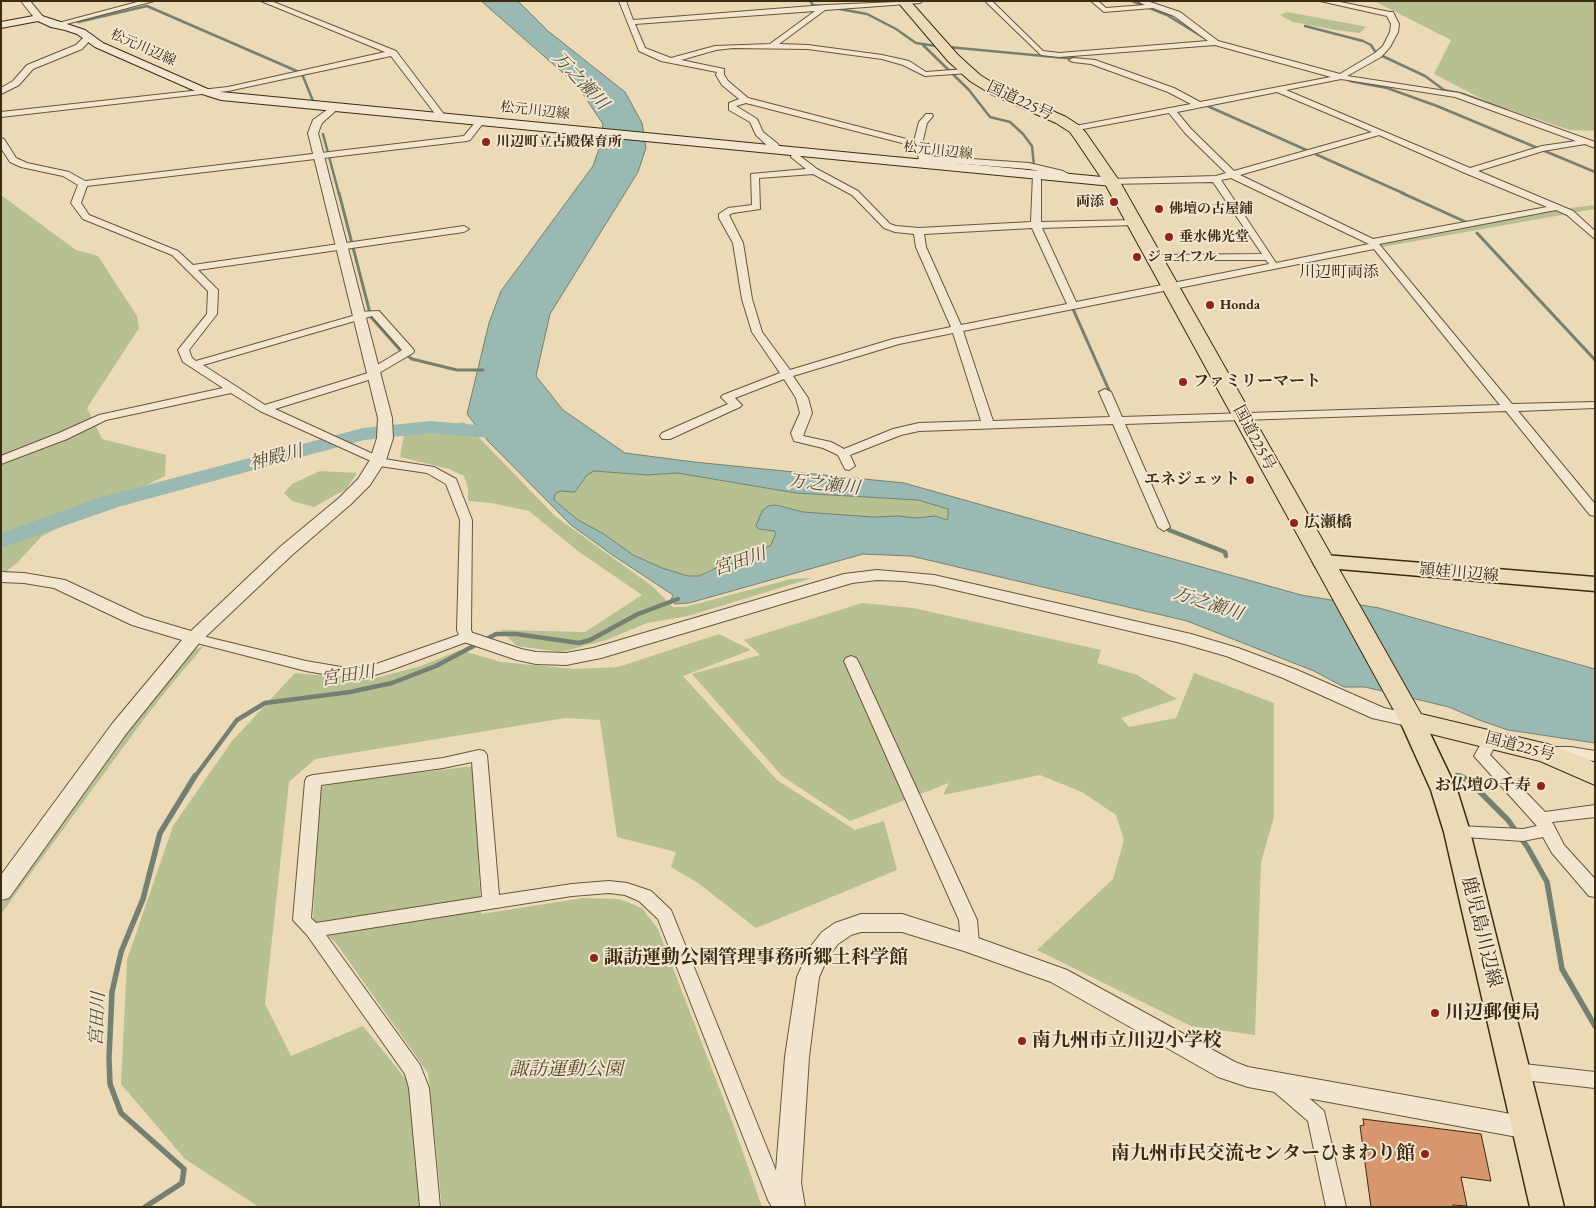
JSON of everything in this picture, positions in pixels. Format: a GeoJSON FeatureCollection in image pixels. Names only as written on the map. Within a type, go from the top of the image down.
{"type":"FeatureCollection","features":[{"type":"Feature","properties":{"kind":"highway","name":"国道225号"},"geometry":{"type":"LineString","coordinates":[[909,2],[956,72],[1075,128],[1112,182],[1405,709],[1491,739],[1547,752],[1577,765],[1595,776]]}},
{"type":"Feature","properties":{"kind":"main road"},"geometry":{"type":"LineString","coordinates":[[1,24],[39,18]]}},
{"type":"Feature","properties":{"kind":"main road","name":"松元川辺線"},"geometry":{"type":"LineString","coordinates":[[39,18],[54,25],[81,32],[99,45],[206,92],[222,96],[796,152],[921,161],[1112,182]]}},
{"type":"Feature","properties":{"kind":"main road","name":"頴娃川辺線"},"geometry":{"type":"LineString","coordinates":[[1324,562],[1595,584]]}},
{"type":"Feature","properties":{"kind":"main road","name":"鹿児島川辺線"},"geometry":{"type":"LineString","coordinates":[[1405,709],[1444,790],[1457,832],[1548,1207]]}},
{"type":"Feature","properties":{"kind":"street"},"geometry":{"type":"LineString","coordinates":[[25,1],[39,18]]}},
{"type":"Feature","properties":{"kind":"street"},"geometry":{"type":"LineString","coordinates":[[54,25],[151,1]]}},
{"type":"Feature","properties":{"kind":"street"},"geometry":{"type":"LineString","coordinates":[[264,1],[393,53],[442,117]]}},
{"type":"Feature","properties":{"kind":"street"},"geometry":{"type":"LineString","coordinates":[[622,1],[642,49],[664,59],[722,71],[720,75],[725,83],[745,100],[918,144]]}},
{"type":"Feature","properties":{"kind":"street"},"geometry":{"type":"LineString","coordinates":[[988,1],[1041,53],[1092,62],[1178,92],[1201,104]]}},
{"type":"Feature","properties":{"kind":"street"},"geometry":{"type":"LineString","coordinates":[[1094,1],[1104,10],[1147,5],[1177,14],[1215,43]]}},
{"type":"Feature","properties":{"kind":"street"},"geometry":{"type":"LineString","coordinates":[[1075,128],[1341,77],[1379,54],[1386,47],[1394,32],[1395,24],[1390,14],[1323,1]]}},
{"type":"Feature","properties":{"kind":"street"},"geometry":{"type":"LineString","coordinates":[[631,22],[808,5],[828,7],[909,2]]}},
{"type":"Feature","properties":{"kind":"street"},"geometry":{"type":"LineString","coordinates":[[772,46],[828,7]]}},
{"type":"Feature","properties":{"kind":"street"},"geometry":{"type":"LineString","coordinates":[[1,92],[16,83],[30,67],[79,47],[89,37]]}},
{"type":"Feature","properties":{"kind":"street"},"geometry":{"type":"LineString","coordinates":[[1058,56],[1215,43],[1341,77],[1456,95],[1592,142]]}},
{"type":"Feature","properties":{"kind":"street"},"geometry":{"type":"LineString","coordinates":[[672,60],[715,48],[745,45],[818,47],[898,61],[925,74],[956,72]]}},
{"type":"Feature","properties":{"kind":"street"},"geometry":{"type":"LineString","coordinates":[[1,115],[206,92],[393,53]]}},
{"type":"Feature","properties":{"kind":"street"},"geometry":{"type":"LineString","coordinates":[[1279,90],[1554,208],[1570,213],[1595,236]]}},
{"type":"Feature","properties":{"kind":"street"},"geometry":{"type":"LineString","coordinates":[[745,100],[732,105],[732,108],[754,121],[759,133],[775,146],[777,150]]}},
{"type":"Feature","properties":{"kind":"street"},"geometry":{"type":"LineString","coordinates":[[1,892],[119,729],[194,638],[286,551],[345,501],[364,482],[378,461],[385,438],[385,418],[374,373],[366,314],[325,155],[313,133],[314,126],[335,107]]}},
{"type":"Feature","properties":{"kind":"street"},"geometry":{"type":"LineString","coordinates":[[1171,110],[1188,130],[1233,175],[1374,244],[1595,512]]}},
{"type":"Feature","properties":{"kind":"street"},"geometry":{"type":"LineString","coordinates":[[929,116],[923,122],[918,144],[921,161],[936,160],[1035,167],[1060,173],[1070,178]]}},
{"type":"Feature","properties":{"kind":"street"},"geometry":{"type":"LineString","coordinates":[[1,141],[13,160],[24,165],[66,174],[83,184],[467,138],[481,121]]}},
{"type":"Feature","properties":{"kind":"street"},"geometry":{"type":"LineString","coordinates":[[1112,182],[1216,180],[1378,133]]}},
{"type":"Feature","properties":{"kind":"street"},"geometry":{"type":"LineString","coordinates":[[1468,171],[1540,149],[1592,142]]}},
{"type":"Feature","properties":{"kind":"street"},"geometry":{"type":"LineString","coordinates":[[796,152],[795,157],[814,171],[855,193],[886,226],[919,231],[1134,222]]}},
{"type":"Feature","properties":{"kind":"street"},"geometry":{"type":"LineString","coordinates":[[814,171],[758,174],[754,176],[757,208],[731,210],[724,214],[724,218],[738,243],[752,320],[764,343],[802,398],[806,413],[798,433],[798,438],[827,445],[843,453],[849,466]]}},
{"type":"Feature","properties":{"kind":"street"},"geometry":{"type":"LineString","coordinates":[[1037,175],[1034,225],[1071,304],[1074,306]]}},
{"type":"Feature","properties":{"kind":"street"},"geometry":{"type":"LineString","coordinates":[[1216,180],[1276,266]]}},
{"type":"Feature","properties":{"kind":"street"},"geometry":{"type":"LineString","coordinates":[[83,184],[76,204],[86,217],[176,253],[213,290],[212,314],[183,350],[187,360],[196,364],[209,375],[226,383],[264,409],[378,461],[430,470],[452,482],[466,520],[464,630],[471,638],[493,647],[536,658],[566,659],[595,654],[850,578],[877,575],[905,576],[934,580],[1185,638],[1232,652],[1290,674],[1379,713],[1405,709]]}},
{"type":"Feature","properties":{"kind":"street"},"geometry":{"type":"LineString","coordinates":[[666,436],[736,405],[726,398],[787,374],[897,341],[1276,266],[1374,244],[1554,208]]}},
{"type":"Feature","properties":{"kind":"street"},"geometry":{"type":"LineString","coordinates":[[192,268],[464,229]]}},
{"type":"Feature","properties":{"kind":"street"},"geometry":{"type":"LineString","coordinates":[[919,231],[921,247],[956,329],[988,425]]}},
{"type":"Feature","properties":{"kind":"street"},"geometry":{"type":"LineString","coordinates":[[1155,258],[1268,257]]}},
{"type":"Feature","properties":{"kind":"street"},"geometry":{"type":"LineString","coordinates":[[196,364],[366,314],[375,314],[409,350],[374,373],[264,409]]}},
{"type":"Feature","properties":{"kind":"street"},"geometry":{"type":"LineString","coordinates":[[1,460],[63,436],[86,423],[103,417],[233,389]]}},
{"type":"Feature","properties":{"kind":"street"},"geometry":{"type":"LineString","coordinates":[[1105,392],[1122,421],[1164,527]]}},
{"type":"Feature","properties":{"kind":"street"},"geometry":{"type":"LineString","coordinates":[[843,453],[897,432],[919,427],[1595,404]]}},
{"type":"Feature","properties":{"kind":"street"},"geometry":{"type":"LineString","coordinates":[[1,577],[24,578],[59,584],[138,621],[194,638],[306,666],[341,672],[365,673],[471,638]]}},
{"type":"Feature","properties":{"kind":"street"},"geometry":{"type":"LineString","coordinates":[[851,661],[968,920],[970,944]]}},
{"type":"Feature","properties":{"kind":"street"},"geometry":{"type":"LineString","coordinates":[[1491,739],[1482,756],[1545,824],[1558,849],[1595,891]]}},
{"type":"Feature","properties":{"kind":"street"},"geometry":{"type":"LineString","coordinates":[[1547,752],[1571,752],[1595,756]]}},
{"type":"Feature","properties":{"kind":"street"},"geometry":{"type":"LineString","coordinates":[[430,1207],[418,1088],[413,1071],[313,930],[302,920],[313,781],[443,763],[479,755],[490,903]]}},
{"type":"Feature","properties":{"kind":"street"},"geometry":{"type":"LineString","coordinates":[[1457,832],[1516,835],[1545,824],[1595,811]]}},
{"type":"Feature","properties":{"kind":"street"},"geometry":{"type":"LineString","coordinates":[[313,930],[609,887],[627,889],[645,896],[665,915],[774,1193],[784,1207]]}},
{"type":"Feature","properties":{"kind":"street"},"geometry":{"type":"LineString","coordinates":[[792,1207],[788,1183],[797,1057],[808,978],[818,952],[830,938],[843,929],[861,923],[902,923],[970,944],[1058,976],[1227,1070],[1279,1084],[1528,1128]]}},
{"type":"Feature","properties":{"kind":"street"},"geometry":{"type":"LineString","coordinates":[[1515,1070],[1595,1080]]}},
{"type":"Feature","properties":{"kind":"street"},"geometry":{"type":"LineString","coordinates":[[1279,1084],[1317,1118],[1336,1207]]}},
{"type":"Feature","properties":{"kind":"green space"},"geometry":{"type":"Polygon","coordinates":[[[1374,1],[1595,1],[1595,131],[1570,130],[1492,104],[1434,74],[1451,40],[1374,1]]]}},
{"type":"Feature","properties":{"kind":"green space"},"geometry":{"type":"Polygon","coordinates":[[[1287,12],[1366,27],[1360,33],[1293,22],[1280,15],[1287,12]]]}},
{"type":"Feature","properties":{"kind":"green space"},"geometry":{"type":"Polygon","coordinates":[[[1,195],[76,250],[98,256],[137,316],[139,328],[87,408],[102,439],[166,455],[165,476],[42,536],[16,564],[1,575],[1,195]]]}},
{"type":"Feature","properties":{"kind":"green space"},"geometry":{"type":"Polygon","coordinates":[[[1595,205],[1595,209],[1382,247],[1379,244],[1561,209],[1595,205]]]}},
{"type":"Feature","properties":{"kind":"green space"},"geometry":{"type":"Polygon","coordinates":[[[464,422],[555,516],[652,586],[673,607],[685,607],[791,579],[812,578],[688,616],[647,623],[606,640],[561,652],[517,646],[500,630],[585,632],[642,595],[578,551],[529,511],[491,503],[468,501],[468,488],[464,476],[449,469],[400,457],[404,434],[464,422]]]}},
{"type":"Feature","properties":{"kind":"green space"},"geometry":{"type":"Polygon","coordinates":[[[320,471],[357,473],[346,489],[314,507],[292,501],[284,493],[292,484],[320,471]]]}},
{"type":"Feature","properties":{"kind":"green space"},"geometry":{"type":"Polygon","coordinates":[[[594,471],[647,475],[677,473],[796,493],[918,500],[949,509],[947,520],[935,516],[916,518],[899,516],[873,517],[803,512],[776,505],[759,529],[776,533],[771,545],[755,554],[749,562],[709,570],[699,576],[688,576],[662,568],[633,555],[604,534],[578,520],[554,500],[555,494],[560,491],[575,492],[587,475],[594,471]]]}},
{"type":"Feature","properties":{"kind":"green space"},"geometry":{"type":"Polygon","coordinates":[[[862,603],[913,608],[1101,650],[1097,663],[1137,675],[1177,699],[1121,718],[1129,727],[1176,718],[1194,673],[1274,703],[1274,817],[1261,862],[1255,1035],[1191,1026],[1037,950],[1113,879],[1124,840],[1116,815],[1082,792],[1040,775],[943,795],[949,783],[850,821],[782,776],[692,674],[760,655],[744,640],[862,603]]]}},
{"type":"Feature","properties":{"kind":"green space"},"geometry":{"type":"Polygon","coordinates":[[[719,634],[751,650],[683,676],[777,780],[855,830],[884,821],[897,870],[756,928],[698,883],[671,867],[676,852],[617,837],[600,720],[565,718],[315,759],[289,782],[265,1004],[291,1056],[363,1026],[409,1083],[419,1207],[259,1207],[185,1159],[121,1084],[127,960],[173,826],[232,741],[295,673],[368,680],[421,666],[460,650],[501,662],[575,669],[618,667],[719,634]]]}},
{"type":"Feature","properties":{"kind":"green space"},"geometry":{"type":"Polygon","coordinates":[[[204,646],[144,719],[1,914],[1,904],[136,718],[191,651],[204,646]]]}},
{"type":"Feature","properties":{"kind":"green space","name":"諏訪運動公園"},"geometry":{"type":"Polygon","coordinates":[[[474,766],[481,914],[583,898],[619,899],[642,908],[658,929],[733,1124],[762,1207],[442,1207],[428,1073],[336,943],[313,921],[320,787],[355,780],[474,766]]]}},
{"type":"Feature","properties":{"kind":"water","name":"万之瀬川"},"geometry":{"type":"Polygon","coordinates":[[[481,1],[518,1],[548,31],[625,92],[642,123],[646,148],[638,172],[550,314],[536,376],[563,410],[625,453],[694,462],[904,483],[1301,595],[1379,608],[1595,669],[1595,743],[1508,730],[1449,707],[1365,687],[1344,687],[1314,671],[1187,621],[911,556],[863,554],[689,603],[675,604],[671,600],[673,595],[571,525],[488,441],[467,414],[489,323],[501,291],[593,166],[601,143],[603,124],[577,85],[481,1]],[[594,471],[587,475],[575,492],[560,491],[555,494],[554,500],[578,520],[604,534],[633,555],[662,568],[688,576],[699,576],[722,565],[749,562],[755,554],[771,545],[776,533],[759,529],[756,526],[762,511],[768,506],[776,505],[803,512],[873,517],[899,516],[916,518],[935,516],[947,520],[948,516],[948,509],[918,500],[796,493],[677,473],[647,475],[594,471]]]}},
{"type":"Feature","properties":{"kind":"building","name":"南九州市民交流センターひまわり館"},"geometry":{"type":"Polygon","coordinates":[[[1363,1119],[1481,1134],[1491,1181],[1461,1177],[1467,1206],[1371,1207],[1360,1126],[1364,1125],[1363,1119]]]}},
{"type":"Feature","properties":{"kind":"waterway"},"geometry":{"type":"LineString","coordinates":[[810,1],[813,5],[822,6]]}},
{"type":"Feature","properties":{"kind":"waterway"},"geometry":{"type":"LineString","coordinates":[[1132,1],[1167,15],[1206,39]]}},
{"type":"Feature","properties":{"kind":"waterway"},"geometry":{"type":"LineString","coordinates":[[78,22],[147,6],[299,72]]}},
{"type":"Feature","properties":{"kind":"waterway"},"geometry":{"type":"LineString","coordinates":[[834,8],[867,14],[896,29],[916,43],[936,46]]}},
{"type":"Feature","properties":{"kind":"waterway"},"geometry":{"type":"LineString","coordinates":[[1305,26],[1363,41],[1371,45],[1376,53],[1425,76],[1444,90],[1463,94],[1506,110]]}},
{"type":"Feature","properties":{"kind":"waterway"},"geometry":{"type":"LineString","coordinates":[[923,45],[969,90],[990,117],[1010,122],[1023,134],[1032,146],[1034,166]]}},
{"type":"Feature","properties":{"kind":"waterway"},"geometry":{"type":"LineString","coordinates":[[948,47],[1076,59]]}},
{"type":"Feature","properties":{"kind":"waterway"},"geometry":{"type":"LineString","coordinates":[[302,74],[313,101]]}},
{"type":"Feature","properties":{"kind":"waterway"},"geometry":{"type":"LineString","coordinates":[[1350,81],[1387,88],[1437,106],[1595,172]]}},
{"type":"Feature","properties":{"kind":"waterway"},"geometry":{"type":"LineString","coordinates":[[1203,104],[1405,194]]}},
{"type":"Feature","properties":{"kind":"waterway"},"geometry":{"type":"LineString","coordinates":[[323,134],[339,194]]}},
{"type":"Feature","properties":{"kind":"waterway"},"geometry":{"type":"LineString","coordinates":[[339,193],[371,317],[401,351],[412,359],[457,370],[483,370]]}},
{"type":"Feature","properties":{"kind":"waterway"},"geometry":{"type":"LineString","coordinates":[[1402,193],[1468,223]]}},
{"type":"Feature","properties":{"kind":"waterway"},"geometry":{"type":"LineString","coordinates":[[1477,233],[1595,360]]}},
{"type":"Feature","properties":{"kind":"waterway"},"geometry":{"type":"LineString","coordinates":[[1073,309],[1112,397]]}},
{"type":"Feature","properties":{"kind":"waterway","name":"神殿川"},"geometry":{"type":"LineString","coordinates":[[1,541],[110,502],[363,434],[430,427],[515,434]]}},
{"type":"Feature","properties":{"kind":"waterway"},"geometry":{"type":"LineString","coordinates":[[1167,523],[1169,530],[1225,552],[1226,556]]}},
{"type":"Feature","properties":{"kind":"waterway","name":"宮田川"},"geometry":{"type":"LineString","coordinates":[[194,778],[237,720],[265,703],[350,692],[392,683],[436,666],[496,634],[516,634],[579,643],[590,640],[638,614],[678,599]]}},
{"type":"Feature","properties":{"kind":"waterway"},"geometry":{"type":"LineString","coordinates":[[1457,775],[1463,778]]}},
{"type":"Feature","properties":{"kind":"waterway","name":"宮田川"},"geometry":{"type":"LineString","coordinates":[[145,1207],[182,1183],[184,1169],[121,1113],[110,1084],[109,1058],[112,992],[121,952],[143,899],[160,833],[195,776]]}},
{"type":"Feature","properties":{"kind":"waterway"},"geometry":{"type":"LineString","coordinates":[[1460,776],[1468,780],[1508,820],[1528,848],[1547,882],[1562,969],[1595,1026]]}},
{"type":"Feature","properties":{"kind":"place","name":"川辺町立古殿保育所"},"geometry":{"type":"Point","coordinates":[486,142]}},
{"type":"Feature","properties":{"kind":"place","name":"両添"},"geometry":{"type":"Point","coordinates":[1114,202]}},
{"type":"Feature","properties":{"kind":"place","name":"佛壇の古屋鋪"},"geometry":{"type":"Point","coordinates":[1159,209]}},
{"type":"Feature","properties":{"kind":"place","name":"垂水佛光堂"},"geometry":{"type":"Point","coordinates":[1169,237]}},
{"type":"Feature","properties":{"kind":"place","name":"ジョイフル"},"geometry":{"type":"Point","coordinates":[1137,257]}},
{"type":"Feature","properties":{"kind":"place","name":"Honda"},"geometry":{"type":"Point","coordinates":[1210,305]}},
{"type":"Feature","properties":{"kind":"place","name":"ファミリーマート"},"geometry":{"type":"Point","coordinates":[1183,382]}},
{"type":"Feature","properties":{"kind":"place","name":"エネジェット"},"geometry":{"type":"Point","coordinates":[1250,480]}},
{"type":"Feature","properties":{"kind":"place","name":"広瀬橋"},"geometry":{"type":"Point","coordinates":[1294,523]}},
{"type":"Feature","properties":{"kind":"place","name":"お仏壇の千寿"},"geometry":{"type":"Point","coordinates":[1541,786]}},
{"type":"Feature","properties":{"kind":"place","name":"諏訪運動公園管理事務所郷土科学館"},"geometry":{"type":"Point","coordinates":[594,958]}},
{"type":"Feature","properties":{"kind":"place","name":"川辺郵便局"},"geometry":{"type":"Point","coordinates":[1435,1013]}},
{"type":"Feature","properties":{"kind":"place","name":"南九州市立川辺小学校"},"geometry":{"type":"Point","coordinates":[1022,1041]}},
{"type":"Feature","properties":{"kind":"place","name":"南九州市民交流センターひまわり館"},"geometry":{"type":"Point","coordinates":[1425,1154]}},
{"type":"Feature","properties":{"kind":"district","name":"川辺町両添"},"geometry":{"type":"Point","coordinates":[1339,273]}}]}
